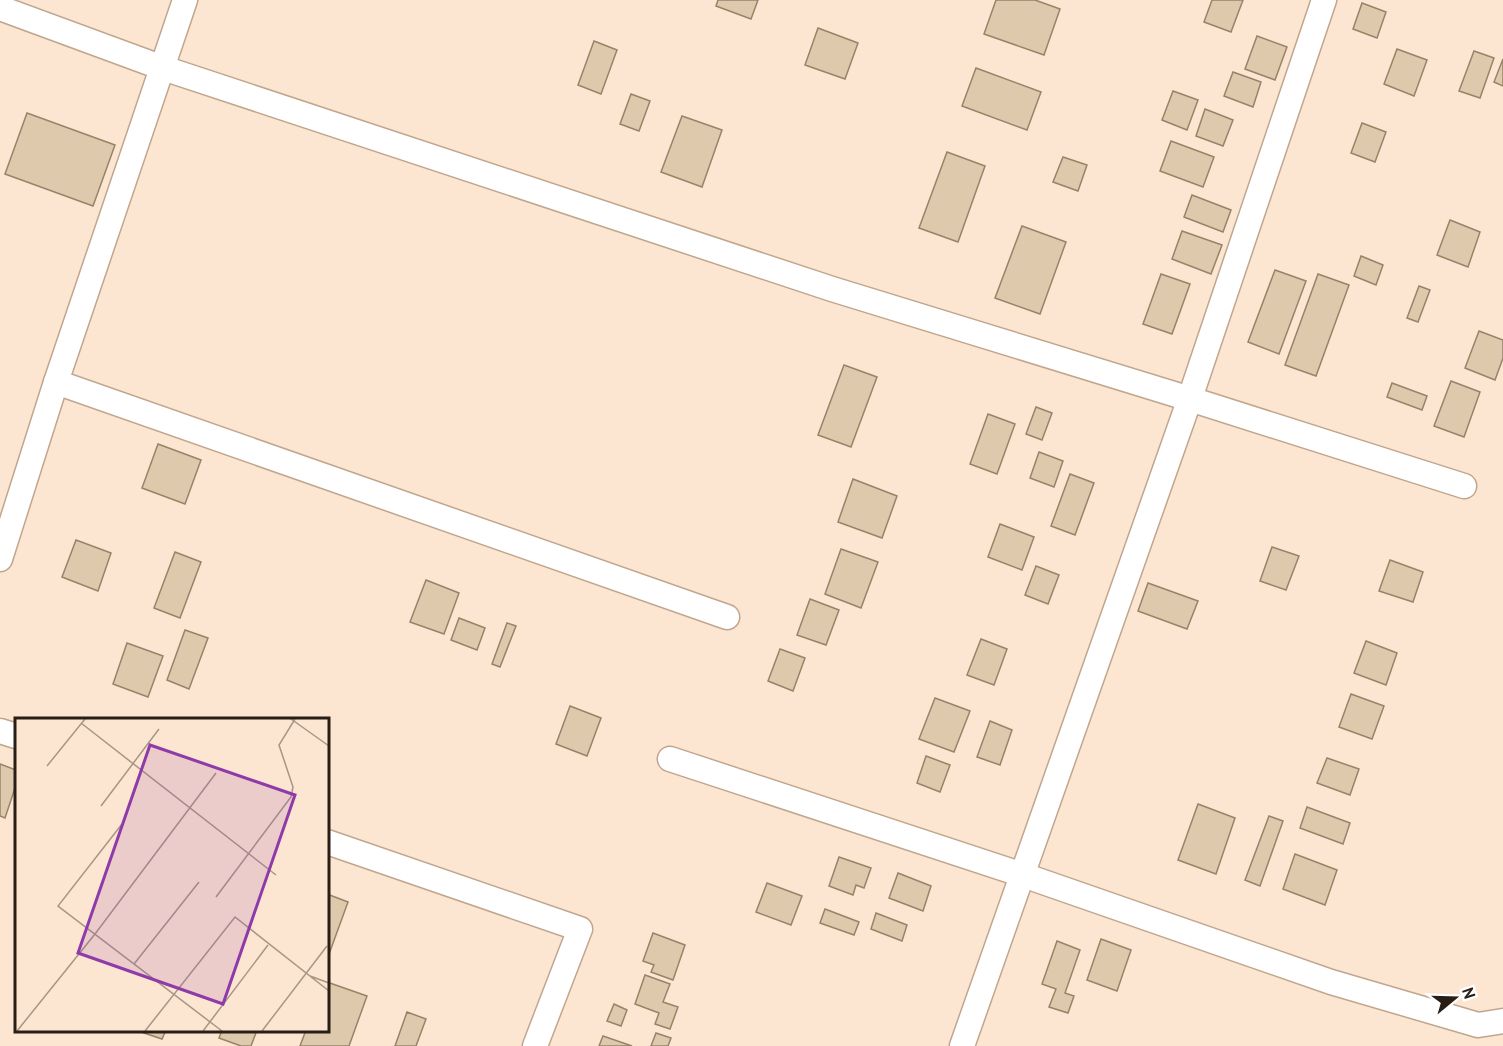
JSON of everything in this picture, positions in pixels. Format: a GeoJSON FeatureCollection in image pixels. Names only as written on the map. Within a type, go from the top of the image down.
{"type":"FeatureCollection","features":[{"type":"Feature","properties":{"kind":"street"},"geometry":{"type":"LineString","coordinates":[[0,559],[56,382],[185,0]]}},
{"type":"Feature","properties":{"kind":"street"},"geometry":{"type":"LineString","coordinates":[[962,1046],[1190,399],[1324,0]]}},
{"type":"Feature","properties":{"kind":"street"},"geometry":{"type":"LineString","coordinates":[[0,8],[163,68],[832,289],[1464,486]]}},
{"type":"Feature","properties":{"kind":"street"},"geometry":{"type":"LineString","coordinates":[[56,382],[727,617]]}},
{"type":"Feature","properties":{"kind":"street"},"geometry":{"type":"LineString","coordinates":[[0,731],[15,736]]}},
{"type":"Feature","properties":{"kind":"street"},"geometry":{"type":"LineString","coordinates":[[670,759],[1023,875],[1331,982],[1478,1025],[1503,1021]]}},
{"type":"Feature","properties":{"kind":"street"},"geometry":{"type":"LineString","coordinates":[[328,842],[580,928],[535,1046]]}},
{"type":"Feature","properties":{"kind":"building"},"geometry":{"type":"Polygon","coordinates":[[[718,0],[758,0],[751,19],[716,6],[718,0]]]}},
{"type":"Feature","properties":{"kind":"building"},"geometry":{"type":"Polygon","coordinates":[[[996,0],[1035,0],[1060,9],[1044,55],[984,34],[996,0]]]}},
{"type":"Feature","properties":{"kind":"building"},"geometry":{"type":"Polygon","coordinates":[[[1212,0],[1243,0],[1231,32],[1204,22],[1212,0]]]}},
{"type":"Feature","properties":{"kind":"building"},"geometry":{"type":"Polygon","coordinates":[[[1362,3],[1386,12],[1377,38],[1353,29],[1362,3]]]}},
{"type":"Feature","properties":{"kind":"building"},"geometry":{"type":"Polygon","coordinates":[[[818,28],[858,43],[845,79],[805,65],[818,28]]]}},
{"type":"Feature","properties":{"kind":"building"},"geometry":{"type":"Polygon","coordinates":[[[1257,36],[1287,47],[1275,80],[1245,69],[1257,36]]]}},
{"type":"Feature","properties":{"kind":"building"},"geometry":{"type":"Polygon","coordinates":[[[594,41],[617,50],[601,94],[578,85],[594,41]]]}},
{"type":"Feature","properties":{"kind":"building"},"geometry":{"type":"Polygon","coordinates":[[[1397,49],[1427,60],[1414,96],[1384,84],[1397,49]]]}},
{"type":"Feature","properties":{"kind":"building"},"geometry":{"type":"Polygon","coordinates":[[[1474,51],[1494,58],[1480,98],[1459,91],[1474,51]]]}},
{"type":"Feature","properties":{"kind":"building"},"geometry":{"type":"Polygon","coordinates":[[[1503,59],[1503,86],[1494,82],[1503,59]]]}},
{"type":"Feature","properties":{"kind":"building"},"geometry":{"type":"Polygon","coordinates":[[[976,68],[1041,92],[1027,130],[962,106],[976,68]]]}},
{"type":"Feature","properties":{"kind":"building"},"geometry":{"type":"Polygon","coordinates":[[[1233,72],[1261,82],[1253,107],[1224,96],[1233,72]]]}},
{"type":"Feature","properties":{"kind":"building"},"geometry":{"type":"Polygon","coordinates":[[[1173,91],[1198,100],[1187,130],[1162,120],[1173,91]]]}},
{"type":"Feature","properties":{"kind":"building"},"geometry":{"type":"Polygon","coordinates":[[[631,94],[650,101],[639,131],[620,124],[631,94]]]}},
{"type":"Feature","properties":{"kind":"building"},"geometry":{"type":"Polygon","coordinates":[[[1205,109],[1233,120],[1223,146],[1196,136],[1205,109]]]}},
{"type":"Feature","properties":{"kind":"building"},"geometry":{"type":"Polygon","coordinates":[[[27,113],[115,145],[93,206],[5,174],[27,113]]]}},
{"type":"Feature","properties":{"kind":"building"},"geometry":{"type":"Polygon","coordinates":[[[682,116],[722,130],[702,187],[661,172],[682,116]]]}},
{"type":"Feature","properties":{"kind":"building"},"geometry":{"type":"Polygon","coordinates":[[[1362,123],[1386,132],[1375,162],[1351,153],[1362,123]]]}},
{"type":"Feature","properties":{"kind":"building"},"geometry":{"type":"Polygon","coordinates":[[[1171,141],[1214,157],[1203,187],[1160,171],[1171,141]]]}},
{"type":"Feature","properties":{"kind":"building"},"geometry":{"type":"Polygon","coordinates":[[[947,152],[985,166],[958,242],[919,228],[947,152]]]}},
{"type":"Feature","properties":{"kind":"building"},"geometry":{"type":"Polygon","coordinates":[[[1063,157],[1087,165],[1078,191],[1053,182],[1063,157]]]}},
{"type":"Feature","properties":{"kind":"building"},"geometry":{"type":"Polygon","coordinates":[[[1192,195],[1231,210],[1223,232],[1184,217],[1192,195]]]}},
{"type":"Feature","properties":{"kind":"building"},"geometry":{"type":"Polygon","coordinates":[[[1450,220],[1480,232],[1468,267],[1437,255],[1450,220]]]}},
{"type":"Feature","properties":{"kind":"building"},"geometry":{"type":"Polygon","coordinates":[[[1022,226],[1066,242],[1040,314],[995,298],[1022,226]]]}},
{"type":"Feature","properties":{"kind":"building"},"geometry":{"type":"Polygon","coordinates":[[[1182,231],[1222,245],[1211,274],[1172,259],[1182,231]]]}},
{"type":"Feature","properties":{"kind":"building"},"geometry":{"type":"Polygon","coordinates":[[[1361,256],[1383,265],[1376,285],[1354,276],[1361,256]]]}},
{"type":"Feature","properties":{"kind":"building"},"geometry":{"type":"Polygon","coordinates":[[[1275,270],[1306,281],[1279,354],[1248,342],[1275,270]]]}},
{"type":"Feature","properties":{"kind":"building"},"geometry":{"type":"Polygon","coordinates":[[[1161,274],[1190,284],[1172,334],[1143,324],[1161,274]]]}},
{"type":"Feature","properties":{"kind":"building"},"geometry":{"type":"Polygon","coordinates":[[[1318,274],[1349,285],[1316,376],[1285,365],[1318,274]]]}},
{"type":"Feature","properties":{"kind":"building"},"geometry":{"type":"Polygon","coordinates":[[[1419,286],[1430,290],[1418,322],[1407,318],[1419,286]]]}},
{"type":"Feature","properties":{"kind":"building"},"geometry":{"type":"Polygon","coordinates":[[[1479,331],[1503,340],[1503,358],[1495,380],[1465,368],[1479,331]]]}},
{"type":"Feature","properties":{"kind":"building"},"geometry":{"type":"Polygon","coordinates":[[[844,365],[877,377],[851,447],[818,435],[844,365]]]}},
{"type":"Feature","properties":{"kind":"building"},"geometry":{"type":"Polygon","coordinates":[[[1451,381],[1480,392],[1464,437],[1434,426],[1451,381]]]}},
{"type":"Feature","properties":{"kind":"building"},"geometry":{"type":"Polygon","coordinates":[[[1392,383],[1427,396],[1422,410],[1387,397],[1392,383]]]}},
{"type":"Feature","properties":{"kind":"building"},"geometry":{"type":"Polygon","coordinates":[[[1036,407],[1052,413],[1042,440],[1026,434],[1036,407]]]}},
{"type":"Feature","properties":{"kind":"building"},"geometry":{"type":"Polygon","coordinates":[[[988,414],[1015,424],[997,474],[970,464],[988,414]]]}},
{"type":"Feature","properties":{"kind":"building"},"geometry":{"type":"Polygon","coordinates":[[[158,444],[201,460],[185,504],[142,488],[158,444]]]}},
{"type":"Feature","properties":{"kind":"building"},"geometry":{"type":"Polygon","coordinates":[[[1039,452],[1063,461],[1054,487],[1030,478],[1039,452]]]}},
{"type":"Feature","properties":{"kind":"building"},"geometry":{"type":"Polygon","coordinates":[[[1070,474],[1094,483],[1075,535],[1051,526],[1070,474]]]}},
{"type":"Feature","properties":{"kind":"building"},"geometry":{"type":"Polygon","coordinates":[[[853,479],[897,496],[882,538],[838,522],[853,479]]]}},
{"type":"Feature","properties":{"kind":"building"},"geometry":{"type":"Polygon","coordinates":[[[1000,524],[1034,537],[1022,570],[988,557],[1000,524]]]}},
{"type":"Feature","properties":{"kind":"building"},"geometry":{"type":"Polygon","coordinates":[[[76,540],[111,553],[98,591],[62,577],[76,540]]]}},
{"type":"Feature","properties":{"kind":"building"},"geometry":{"type":"Polygon","coordinates":[[[1272,547],[1299,556],[1286,590],[1260,581],[1272,547]]]}},
{"type":"Feature","properties":{"kind":"building"},"geometry":{"type":"Polygon","coordinates":[[[841,549],[878,562],[861,608],[825,594],[841,549]]]}},
{"type":"Feature","properties":{"kind":"building"},"geometry":{"type":"Polygon","coordinates":[[[175,552],[201,562],[180,618],[154,608],[175,552]]]}},
{"type":"Feature","properties":{"kind":"building"},"geometry":{"type":"Polygon","coordinates":[[[1390,560],[1423,572],[1413,602],[1379,591],[1390,560]]]}},
{"type":"Feature","properties":{"kind":"building"},"geometry":{"type":"Polygon","coordinates":[[[1036,566],[1059,575],[1048,604],[1025,595],[1036,566]]]}},
{"type":"Feature","properties":{"kind":"building"},"geometry":{"type":"Polygon","coordinates":[[[426,580],[459,593],[444,634],[410,622],[426,580]]]}},
{"type":"Feature","properties":{"kind":"building"},"geometry":{"type":"Polygon","coordinates":[[[1148,583],[1198,601],[1187,629],[1138,611],[1148,583]]]}},
{"type":"Feature","properties":{"kind":"building"},"geometry":{"type":"Polygon","coordinates":[[[810,599],[839,610],[826,645],[797,635],[810,599]]]}},
{"type":"Feature","properties":{"kind":"building"},"geometry":{"type":"Polygon","coordinates":[[[459,618],[485,628],[477,650],[451,640],[459,618]]]}},
{"type":"Feature","properties":{"kind":"building"},"geometry":{"type":"Polygon","coordinates":[[[507,623],[516,626],[500,667],[492,664],[507,623]]]}},
{"type":"Feature","properties":{"kind":"building"},"geometry":{"type":"Polygon","coordinates":[[[185,630],[208,638],[189,689],[167,680],[185,630]]]}},
{"type":"Feature","properties":{"kind":"building"},"geometry":{"type":"Polygon","coordinates":[[[981,639],[1007,649],[994,685],[967,675],[981,639]]]}},
{"type":"Feature","properties":{"kind":"building"},"geometry":{"type":"Polygon","coordinates":[[[1366,641],[1397,653],[1386,685],[1354,673],[1366,641]]]}},
{"type":"Feature","properties":{"kind":"building"},"geometry":{"type":"Polygon","coordinates":[[[127,643],[163,656],[148,697],[113,684],[127,643]]]}},
{"type":"Feature","properties":{"kind":"building"},"geometry":{"type":"Polygon","coordinates":[[[780,649],[805,658],[793,691],[768,681],[780,649]]]}},
{"type":"Feature","properties":{"kind":"building"},"geometry":{"type":"Polygon","coordinates":[[[1351,694],[1384,706],[1372,739],[1339,727],[1351,694]]]}},
{"type":"Feature","properties":{"kind":"building"},"geometry":{"type":"Polygon","coordinates":[[[935,698],[970,711],[954,752],[919,739],[935,698]]]}},
{"type":"Feature","properties":{"kind":"building"},"geometry":{"type":"Polygon","coordinates":[[[570,706],[601,718],[587,756],[556,744],[570,706]]]}},
{"type":"Feature","properties":{"kind":"building"},"geometry":{"type":"Polygon","coordinates":[[[990,721],[1012,730],[1000,765],[977,757],[990,721]]]}},
{"type":"Feature","properties":{"kind":"building"},"geometry":{"type":"Polygon","coordinates":[[[926,756],[950,765],[940,792],[917,783],[926,756]]]}},
{"type":"Feature","properties":{"kind":"building"},"geometry":{"type":"Polygon","coordinates":[[[1327,758],[1359,769],[1350,795],[1317,783],[1327,758]]]}},
{"type":"Feature","properties":{"kind":"building"},"geometry":{"type":"Polygon","coordinates":[[[0,764],[15,770],[15,788],[5,818],[0,816],[0,764]]]}},
{"type":"Feature","properties":{"kind":"building"},"geometry":{"type":"Polygon","coordinates":[[[1198,804],[1235,818],[1216,874],[1178,860],[1198,804]]]}},
{"type":"Feature","properties":{"kind":"building"},"geometry":{"type":"Polygon","coordinates":[[[1307,807],[1350,823],[1343,844],[1300,828],[1307,807]]]}},
{"type":"Feature","properties":{"kind":"building"},"geometry":{"type":"Polygon","coordinates":[[[1269,816],[1283,821],[1260,886],[1245,880],[1269,816]]]}},
{"type":"Feature","properties":{"kind":"building"},"geometry":{"type":"Polygon","coordinates":[[[1295,854],[1337,870],[1325,905],[1283,889],[1295,854]]]}},
{"type":"Feature","properties":{"kind":"building"},"geometry":{"type":"Polygon","coordinates":[[[839,857],[871,868],[864,888],[856,885],[853,895],[829,886],[839,857]]]}},
{"type":"Feature","properties":{"kind":"building"},"geometry":{"type":"Polygon","coordinates":[[[898,873],[931,886],[923,911],[889,898],[898,873]]]}},
{"type":"Feature","properties":{"kind":"building"},"geometry":{"type":"Polygon","coordinates":[[[767,883],[802,896],[791,925],[756,912],[767,883]]]}},
{"type":"Feature","properties":{"kind":"building"},"geometry":{"type":"Polygon","coordinates":[[[328,894],[348,902],[328,957],[328,894]]]}},
{"type":"Feature","properties":{"kind":"building"},"geometry":{"type":"Polygon","coordinates":[[[825,909],[859,922],[854,935],[820,923],[825,909]]]}},
{"type":"Feature","properties":{"kind":"building"},"geometry":{"type":"Polygon","coordinates":[[[876,913],[907,925],[902,941],[871,929],[876,913]]]}},
{"type":"Feature","properties":{"kind":"building"},"geometry":{"type":"Polygon","coordinates":[[[653,933],[685,945],[673,980],[651,972],[654,965],[643,961],[653,933]]]}},
{"type":"Feature","properties":{"kind":"building"},"geometry":{"type":"Polygon","coordinates":[[[1101,939],[1131,950],[1117,991],[1087,980],[1101,939]]]}},
{"type":"Feature","properties":{"kind":"building"},"geometry":{"type":"Polygon","coordinates":[[[1057,941],[1080,950],[1065,993],[1074,996],[1068,1013],[1049,1007],[1056,989],[1042,984],[1057,941]]]}},
{"type":"Feature","properties":{"kind":"building"},"geometry":{"type":"Polygon","coordinates":[[[645,975],[670,984],[663,1002],[678,1007],[670,1029],[655,1024],[659,1013],[635,1004],[645,975]]]}},
{"type":"Feature","properties":{"kind":"building"},"geometry":{"type":"Polygon","coordinates":[[[328,982],[367,996],[349,1046],[300,1046],[306,1031],[328,1031],[328,982]]]}},
{"type":"Feature","properties":{"kind":"building"},"geometry":{"type":"Polygon","coordinates":[[[614,1004],[627,1010],[621,1026],[607,1021],[614,1004]]]}},
{"type":"Feature","properties":{"kind":"building"},"geometry":{"type":"Polygon","coordinates":[[[407,1012],[426,1019],[416,1046],[395,1046],[407,1012]]]}},
{"type":"Feature","properties":{"kind":"building"},"geometry":{"type":"Polygon","coordinates":[[[138,1031],[166,1031],[162,1039],[138,1031]]]}},
{"type":"Feature","properties":{"kind":"building"},"geometry":{"type":"Polygon","coordinates":[[[222,1031],[257,1031],[251,1046],[241,1046],[219,1038],[222,1031]]]}},
{"type":"Feature","properties":{"kind":"building"},"geometry":{"type":"Polygon","coordinates":[[[656,1033],[671,1038],[668,1046],[651,1046],[656,1033]]]}},
{"type":"Feature","properties":{"kind":"building"},"geometry":{"type":"Polygon","coordinates":[[[603,1036],[632,1046],[599,1046],[603,1036]]]}}]}
